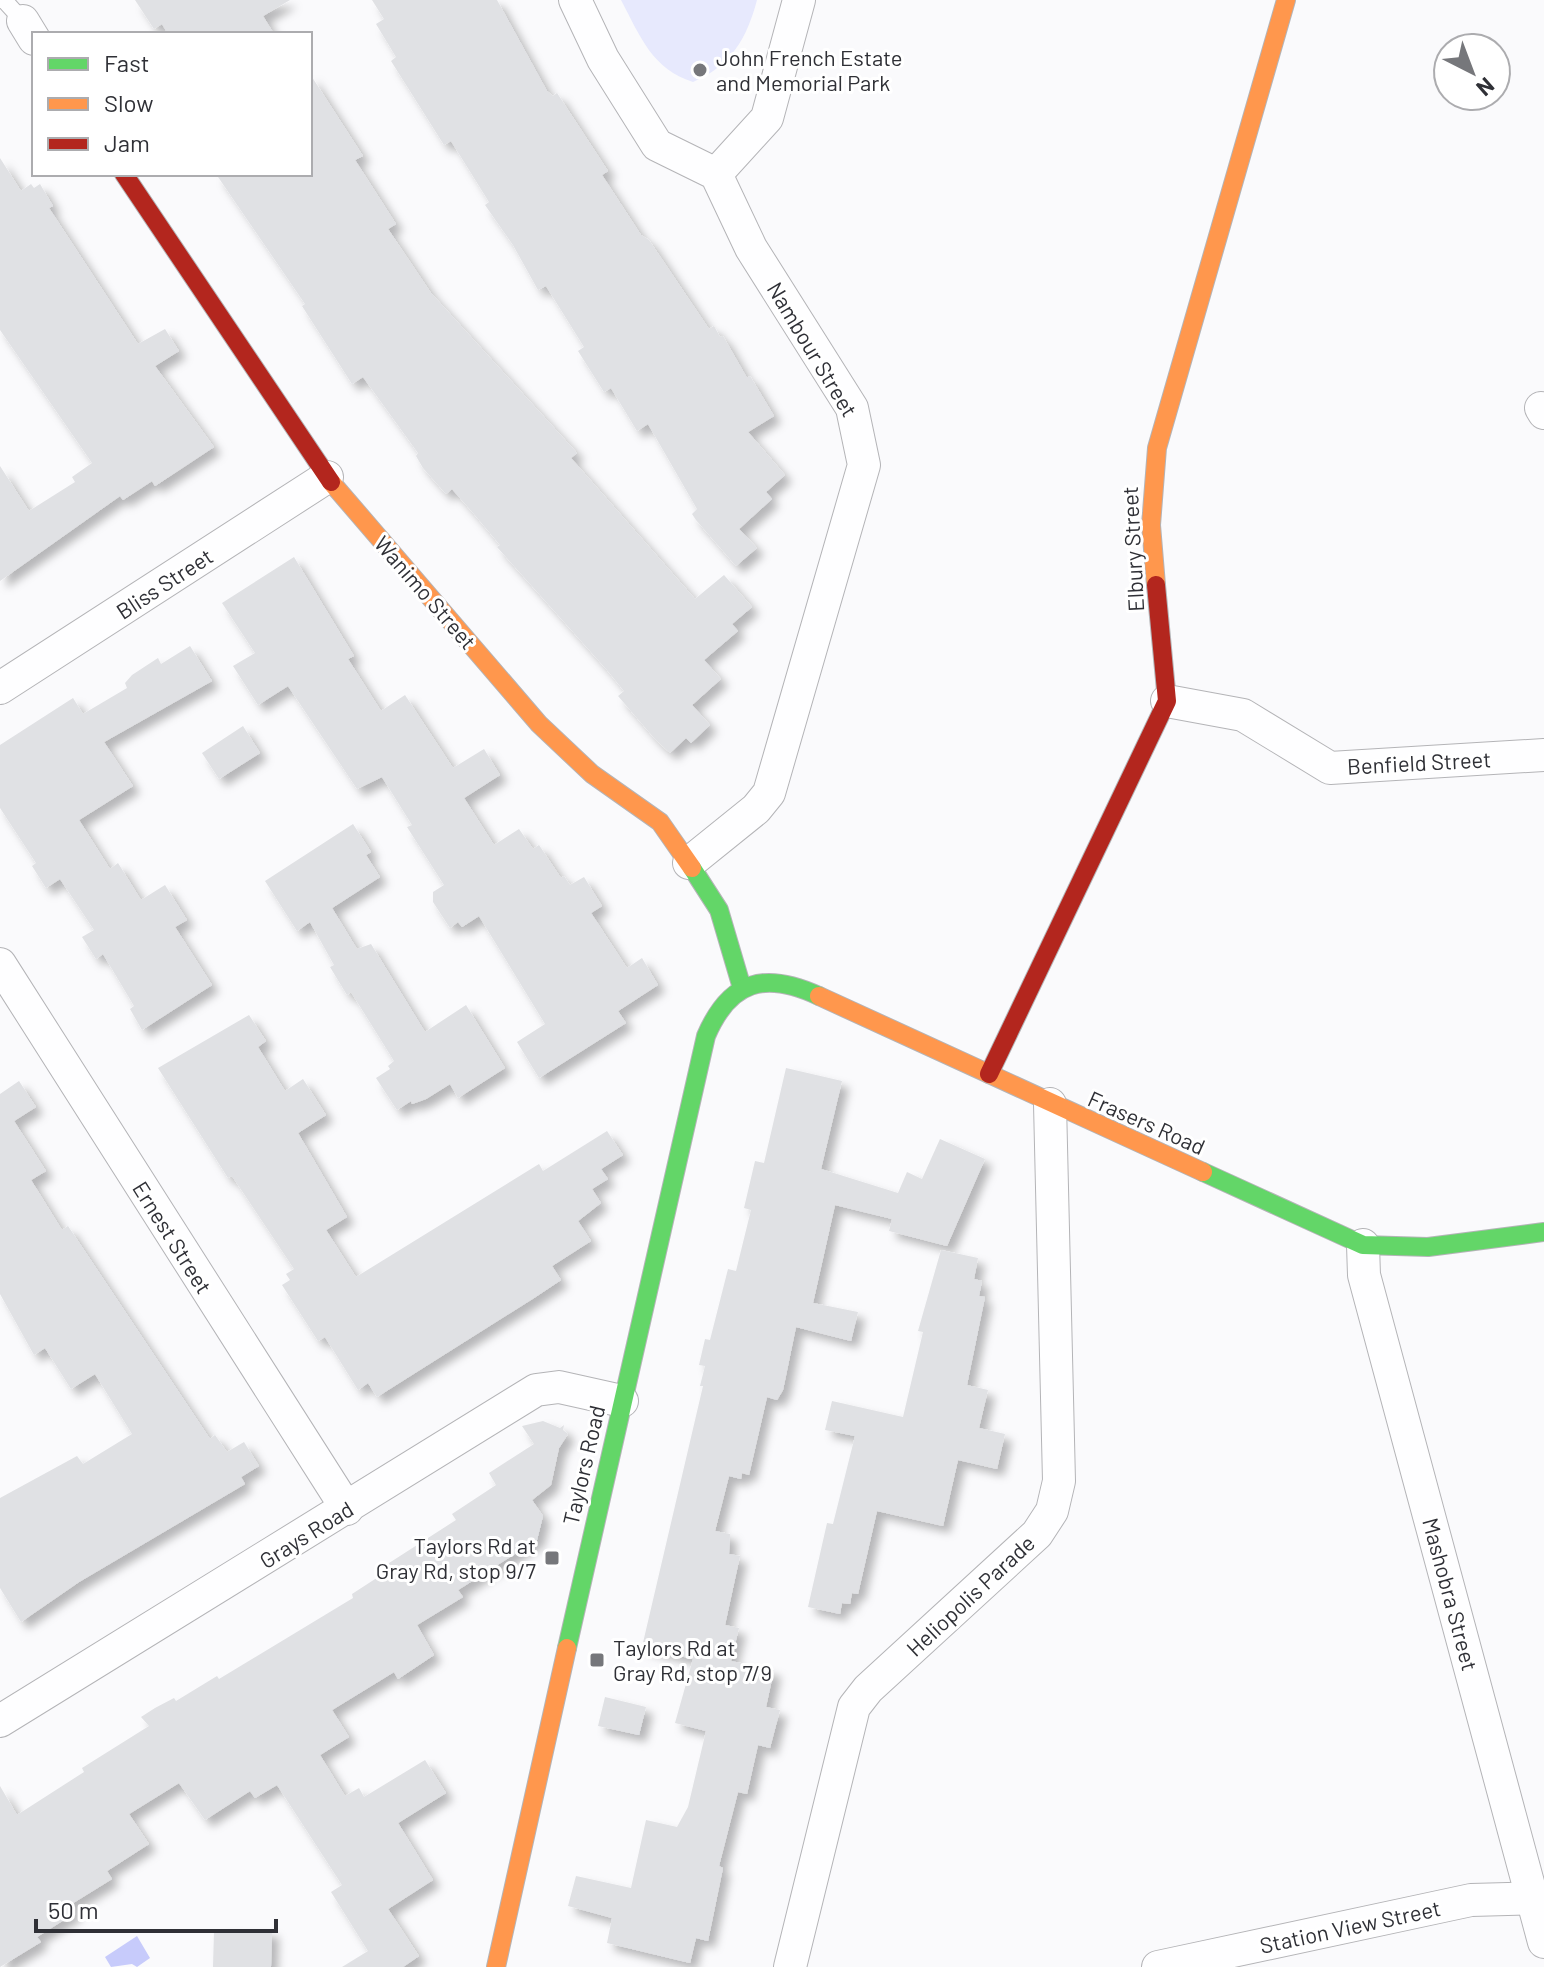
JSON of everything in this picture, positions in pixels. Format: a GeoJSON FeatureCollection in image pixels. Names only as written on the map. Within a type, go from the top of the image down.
{"type":"FeatureCollection","features":[{"type":"Feature","properties":{"kind":"street"},"geometry":{"type":"LineString","coordinates":[[575,0],[603,59],[657,145],[716,174],[767,118],[799,0]]}},
{"type":"Feature","properties":{"kind":"street","name":"Elbury Street"},"geometry":{"type":"LineString","coordinates":[[1167,701],[1151,525],[1157,448],[1286,0]]}},
{"type":"Feature","properties":{"kind":"street","name":"Nambour Street"},"geometry":{"type":"LineString","coordinates":[[689,863],[756,809],[769,793],[864,465],[852,408],[751,248],[716,174]]}},
{"type":"Feature","properties":{"kind":"street","name":"Wanimo Street"},"geometry":{"type":"LineString","coordinates":[[125,176],[327,477],[539,724],[592,774],[660,822],[719,910],[742,988]]}},
{"type":"Feature","properties":{"kind":"street","name":"Bliss Street"},"geometry":{"type":"LineString","coordinates":[[0,688],[327,477]]}},
{"type":"Feature","properties":{"kind":"street"},"geometry":{"type":"LineString","coordinates":[[989,1074],[1167,701]]}},
{"type":"Feature","properties":{"kind":"street","name":"Benfield Street"},"geometry":{"type":"LineString","coordinates":[[1167,701],[1243,715],[1330,768],[1544,755]]}},
{"type":"Feature","properties":{"kind":"street","name":"Ernest Street"},"geometry":{"type":"LineString","coordinates":[[0,964],[347,1509]]}},
{"type":"Feature","properties":{"kind":"street","name":"Frasers Road"},"geometry":{"type":"LineString","coordinates":[[742,988],[765,984],[807,990],[1363,1245],[1428,1247],[1544,1232]]}},
{"type":"Feature","properties":{"kind":"street","name":"Taylors Road"},"geometry":{"type":"LineString","coordinates":[[496,1967],[698,1058],[721,1000],[742,988]]}},
{"type":"Feature","properties":{"kind":"street","name":"Heliopolis Parade"},"geometry":{"type":"LineString","coordinates":[[790,1967],[854,1707],[868,1689],[1037,1534],[1052,1511],[1059,1481],[1050,1104]]}},
{"type":"Feature","properties":{"kind":"street","name":"Mashobra Street"},"geometry":{"type":"LineString","coordinates":[[1363,1245],[1364,1275],[1539,1898],[1544,1942]]}},
{"type":"Feature","properties":{"kind":"street","name":"Grays Road"},"geometry":{"type":"LineString","coordinates":[[0,1721],[536,1390],[559,1387],[622,1401]]}},
{"type":"Feature","properties":{"kind":"street","name":"Station View Street"},"geometry":{"type":"LineString","coordinates":[[1158,1967],[1471,1900],[1539,1898]]}},
{"type":"Feature","properties":{"kind":"shaded area"},"geometry":{"type":"Polygon","coordinates":[[[621,0],[757,0],[736,49],[718,68],[693,82],[667,69],[657,60],[641,38],[621,0]]]}},
{"type":"Feature","properties":{"kind":"water"},"geometry":{"type":"Polygon","coordinates":[[[137,1936],[150,1958],[137,1967],[132,1964],[111,1967],[105,1957],[137,1936]]]}},
{"type":"Feature","properties":{"kind":"building"},"geometry":{"type":"Polygon","coordinates":[[[135,0],[290,0],[263,16],[273,32],[167,32],[162,24],[154,29],[135,0]]]}},
{"type":"Feature","properties":{"kind":"building"},"geometry":{"type":"Polygon","coordinates":[[[372,0],[497,0],[547,91],[553,96],[557,93],[608,171],[602,175],[641,235],[649,240],[709,329],[714,326],[720,337],[723,336],[747,378],[750,376],[774,416],[748,432],[785,475],[766,492],[772,499],[739,529],[757,548],[736,566],[692,514],[697,509],[648,424],[637,431],[611,388],[604,392],[578,351],[584,347],[546,286],[538,290],[513,245],[485,205],[489,202],[451,141],[444,145],[391,61],[396,57],[376,24],[384,19],[372,0]]]}},
{"type":"Feature","properties":{"kind":"building"},"geometry":{"type":"Polygon","coordinates":[[[312,77],[363,156],[355,160],[396,224],[388,229],[431,293],[577,453],[571,458],[695,599],[724,575],[752,607],[732,624],[738,631],[704,660],[721,679],[692,705],[710,725],[691,743],[686,738],[670,753],[655,739],[618,696],[624,691],[497,547],[500,545],[474,514],[452,489],[446,494],[423,468],[416,456],[418,453],[363,377],[352,384],[302,306],[305,304],[217,176],[312,176],[312,77]]]}},
{"type":"Feature","properties":{"kind":"building"},"geometry":{"type":"Polygon","coordinates":[[[0,158],[21,191],[31,184],[34,188],[40,184],[53,206],[49,208],[138,344],[165,329],[179,351],[155,366],[214,447],[155,486],[152,481],[123,500],[120,496],[0,581],[0,466],[29,511],[75,482],[72,477],[92,463],[0,330],[0,158]]]}},
{"type":"Feature","properties":{"kind":"building"},"geometry":{"type":"Polygon","coordinates":[[[294,557],[354,656],[348,659],[381,711],[405,695],[453,768],[484,749],[500,775],[464,798],[494,845],[519,829],[533,849],[539,845],[561,878],[564,876],[570,885],[584,877],[602,906],[591,913],[627,968],[642,958],[658,985],[618,1011],[626,1023],[539,1078],[517,1042],[545,1024],[479,916],[462,927],[458,922],[450,928],[433,902],[433,892],[444,885],[407,827],[412,825],[382,777],[357,789],[288,686],[258,705],[233,666],[255,653],[222,603],[294,557]]]}},
{"type":"Feature","properties":{"kind":"building"},"geometry":{"type":"Polygon","coordinates":[[[190,646],[212,681],[104,742],[133,786],[79,820],[110,869],[118,863],[141,900],[165,885],[187,920],[175,927],[212,985],[142,1030],[130,1009],[134,1006],[103,954],[96,959],[82,937],[94,930],[60,879],[46,888],[32,866],[36,863],[0,808],[0,745],[73,698],[83,714],[127,688],[125,683],[132,675],[158,658],[161,664],[190,646]]]}},
{"type":"Feature","properties":{"kind":"building"},"geometry":{"type":"Polygon","coordinates":[[[243,726],[260,753],[219,779],[202,753],[243,726]]]}},
{"type":"Feature","properties":{"kind":"building"},"geometry":{"type":"Polygon","coordinates":[[[353,824],[371,852],[366,855],[380,877],[332,908],[357,949],[371,944],[425,1032],[466,1005],[505,1068],[458,1098],[450,1084],[426,1099],[412,1104],[411,1101],[397,1110],[376,1078],[390,1069],[388,1066],[394,1061],[351,992],[347,995],[330,967],[334,965],[310,922],[297,931],[265,881],[353,824]]]}},
{"type":"Feature","properties":{"kind":"building"},"geometry":{"type":"Polygon","coordinates":[[[249,1015],[266,1041],[258,1047],[285,1091],[303,1079],[326,1115],[298,1133],[347,1217],[326,1230],[356,1277],[539,1164],[543,1171],[607,1131],[623,1155],[601,1169],[608,1179],[592,1189],[601,1203],[578,1221],[591,1241],[552,1266],[561,1280],[534,1298],[377,1397],[368,1383],[358,1390],[325,1337],[318,1341],[282,1285],[290,1280],[286,1274],[294,1269],[232,1176],[228,1178],[158,1068],[249,1015]]]}},
{"type":"Feature","properties":{"kind":"building"},"geometry":{"type":"Polygon","coordinates":[[[786,1068],[842,1081],[821,1169],[898,1193],[907,1172],[922,1179],[940,1139],[985,1159],[947,1246],[889,1231],[892,1219],[835,1205],[813,1303],[858,1312],[851,1341],[796,1327],[783,1390],[777,1400],[767,1397],[749,1475],[742,1473],[741,1479],[729,1476],[715,1531],[730,1534],[729,1554],[740,1556],[725,1625],[739,1628],[731,1661],[774,1670],[766,1707],[780,1710],[770,1748],[758,1745],[747,1794],[738,1792],[719,1866],[723,1868],[708,1941],[696,1938],[690,1963],[607,1943],[612,1918],[568,1906],[576,1876],[631,1888],[646,1820],[677,1827],[688,1807],[706,1731],[675,1723],[693,1659],[642,1647],[703,1386],[700,1386],[705,1366],[699,1365],[705,1339],[710,1340],[728,1269],[736,1271],[751,1210],[744,1208],[755,1161],[764,1163],[786,1068]]]}},
{"type":"Feature","properties":{"kind":"building"},"geometry":{"type":"Polygon","coordinates":[[[19,1081],[36,1107],[14,1121],[46,1171],[31,1180],[62,1230],[68,1226],[210,1439],[215,1435],[227,1452],[244,1442],[259,1466],[241,1477],[245,1484],[79,1582],[21,1622],[0,1588],[0,1498],[77,1456],[83,1464],[132,1434],[95,1374],[71,1389],[45,1348],[34,1355],[0,1294],[0,1094],[19,1081]]]}},
{"type":"Feature","properties":{"kind":"building"},"geometry":{"type":"Polygon","coordinates":[[[941,1250],[978,1258],[974,1279],[982,1281],[979,1296],[985,1297],[967,1385],[988,1390],[979,1428],[1005,1434],[997,1469],[958,1460],[943,1526],[877,1511],[858,1594],[852,1593],[850,1604],[842,1603],[840,1614],[808,1607],[827,1523],[833,1524],[855,1436],[825,1430],[832,1401],[903,1417],[923,1332],[918,1331],[941,1250]]]}},
{"type":"Feature","properties":{"kind":"building"},"geometry":{"type":"Polygon","coordinates":[[[543,1421],[560,1428],[564,1425],[563,1430],[568,1434],[559,1448],[551,1485],[532,1500],[543,1516],[537,1540],[458,1590],[463,1597],[417,1625],[434,1655],[398,1679],[394,1672],[332,1710],[349,1737],[320,1755],[345,1796],[359,1788],[364,1797],[425,1760],[446,1793],[398,1823],[433,1880],[388,1909],[419,1956],[403,1967],[342,1967],[368,1951],[331,1892],[342,1885],[277,1785],[255,1798],[250,1791],[205,1820],[179,1783],[129,1814],[149,1844],[107,1871],[112,1879],[70,1905],[75,1913],[37,1937],[41,1942],[0,1967],[0,1786],[17,1815],[84,1772],[82,1768],[149,1726],[141,1717],[174,1698],[176,1701],[217,1676],[219,1679],[353,1598],[352,1594],[389,1570],[386,1565],[456,1520],[452,1514],[496,1485],[489,1473],[534,1444],[522,1426],[543,1421]]]}},
{"type":"Feature","properties":{"kind":"building"},"geometry":{"type":"Polygon","coordinates":[[[605,1697],[646,1707],[639,1735],[598,1726],[605,1697]]]}},
{"type":"Feature","properties":{"kind":"building"},"geometry":{"type":"Polygon","coordinates":[[[272,1930],[271,1967],[213,1967],[214,1931],[272,1930]]]}},
{"type":"Feature","properties":{"kind":"traffic: fast"},"geometry":{"type":"LineString","coordinates":[[692,868],[719,910],[742,988]]}},
{"type":"Feature","properties":{"kind":"traffic: fast"},"geometry":{"type":"LineString","coordinates":[[567,1648],[706,1036],[726,1003],[751,986],[782,984],[819,996]]}},
{"type":"Feature","properties":{"kind":"traffic: fast"},"geometry":{"type":"LineString","coordinates":[[1203,1172],[1363,1245],[1428,1247],[1544,1232]]}},
{"type":"Feature","properties":{"kind":"traffic: slow"},"geometry":{"type":"LineString","coordinates":[[1156,585],[1151,525],[1157,448],[1286,0]]}},
{"type":"Feature","properties":{"kind":"traffic: slow"},"geometry":{"type":"LineString","coordinates":[[331,482],[539,724],[592,774],[660,822],[692,868]]}},
{"type":"Feature","properties":{"kind":"traffic: slow"},"geometry":{"type":"LineString","coordinates":[[819,996],[1203,1172]]}},
{"type":"Feature","properties":{"kind":"traffic: slow"},"geometry":{"type":"LineString","coordinates":[[496,1967],[567,1648]]}},
{"type":"Feature","properties":{"kind":"traffic: jam"},"geometry":{"type":"LineString","coordinates":[[125,176],[331,482]]}},
{"type":"Feature","properties":{"kind":"traffic: jam"},"geometry":{"type":"LineString","coordinates":[[989,1074],[1167,701],[1156,585]]}},
{"type":"Feature","properties":{"kind":"place","name":"John French Estate and Memorial Park"},"geometry":{"type":"Point","coordinates":[700,70]}},
{"type":"Feature","properties":{"kind":"place","name":"Taylors Rd at Gray Rd, stop 9/7"},"geometry":{"type":"Point","coordinates":[552,1558]}},
{"type":"Feature","properties":{"kind":"place","name":"Taylors Rd at Gray Rd, stop 7/9"},"geometry":{"type":"Point","coordinates":[597,1660]}}]}
